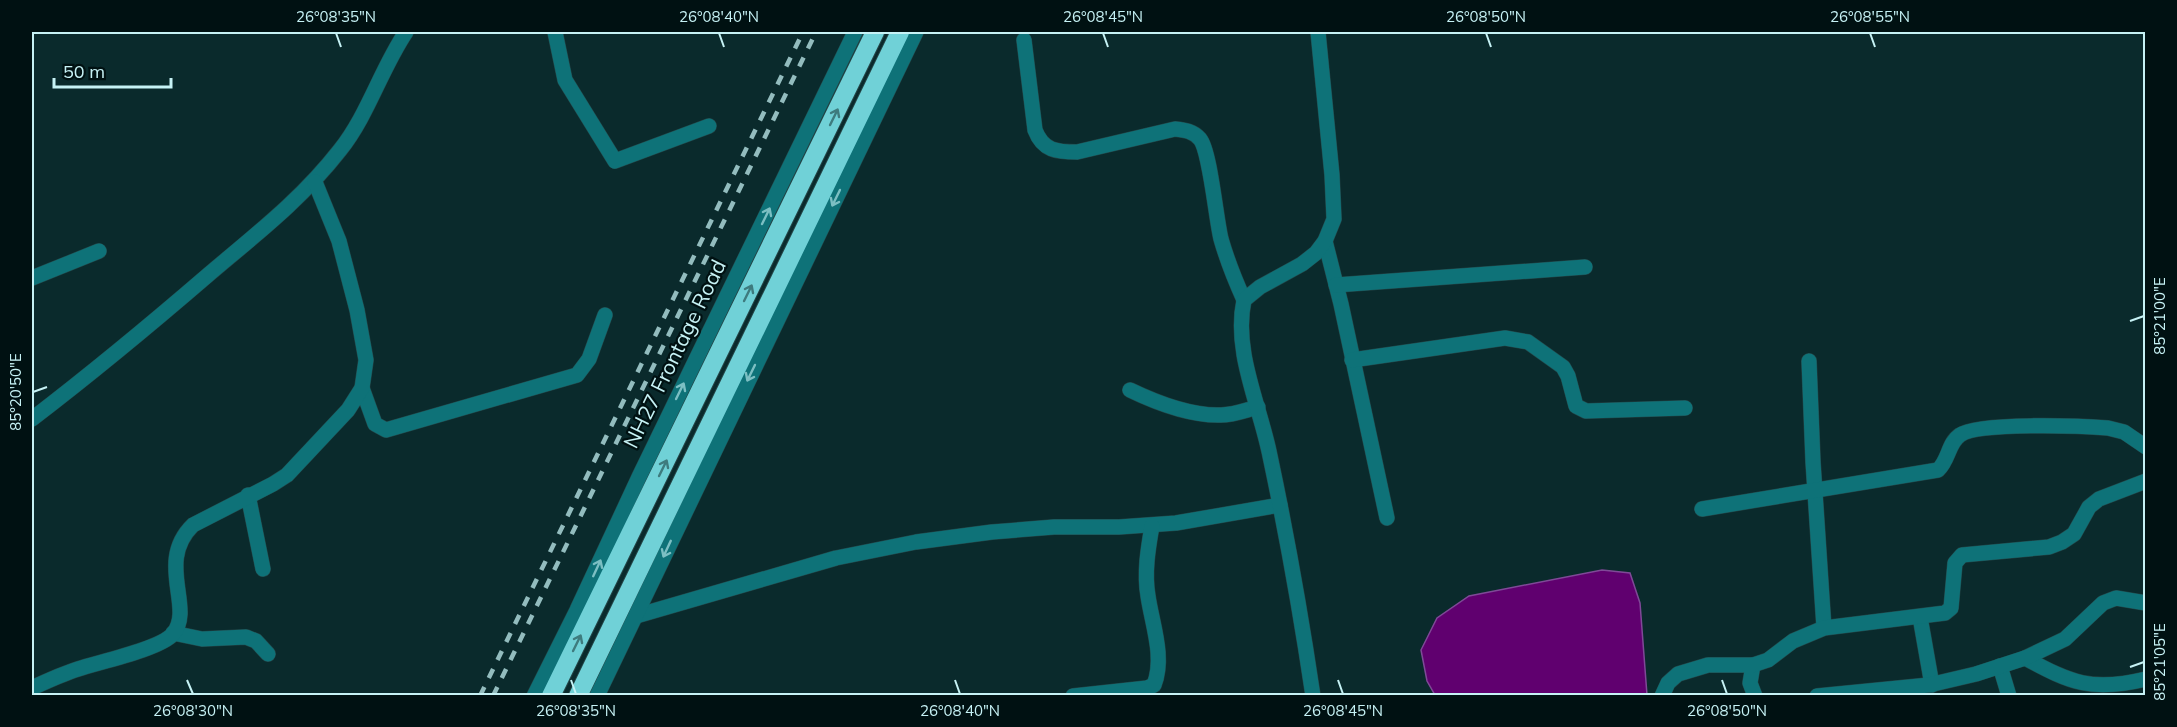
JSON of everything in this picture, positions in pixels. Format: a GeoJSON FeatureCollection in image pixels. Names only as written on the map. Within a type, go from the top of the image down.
{"type":"FeatureCollection","features":[{"type":"Feature","properties":{"kind":"highway"},"geometry":{"type":"LineString","coordinates":[[551,696],[875,32]]}},
{"type":"Feature","properties":{"kind":"highway"},"geometry":{"type":"LineString","coordinates":[[578,696],[900,32]]}},
{"type":"Feature","properties":{"kind":"street"},"geometry":{"type":"LineString","coordinates":[[32,419],[154,321],[292,205],[315,182],[358,123],[406,32]]}},
{"type":"Feature","properties":{"kind":"street"},"geometry":{"type":"LineString","coordinates":[[555,32],[565,81],[615,161],[709,126]]}},
{"type":"Feature","properties":{"kind":"street","name":"NH27 Frontage Road"},"geometry":{"type":"LineString","coordinates":[[534,696],[855,32]]}},
{"type":"Feature","properties":{"kind":"street"},"geometry":{"type":"LineString","coordinates":[[597,696],[916,32]]}},
{"type":"Feature","properties":{"kind":"street"},"geometry":{"type":"LineString","coordinates":[[1244,300],[1260,287],[1302,264],[1316,253],[1325,241],[1334,219],[1318,32]]}},
{"type":"Feature","properties":{"kind":"street"},"geometry":{"type":"LineString","coordinates":[[1024,40],[1035,130],[1039,141],[1050,148],[1061,152],[1077,152],[1175,129],[1188,130],[1200,140],[1206,154],[1221,238],[1244,300],[1241,314],[1242,342],[1280,505],[1300,609],[1313,696]]}},
{"type":"Feature","properties":{"kind":"street"},"geometry":{"type":"LineString","coordinates":[[32,688],[77,669],[145,648],[173,633],[178,622],[179,603],[175,567],[178,544],[183,534],[193,525],[287,475],[348,410],[362,388],[366,360],[357,310],[339,240],[315,182]]}},
{"type":"Feature","properties":{"kind":"street"},"geometry":{"type":"LineString","coordinates":[[1325,241],[1387,518]]}},
{"type":"Feature","properties":{"kind":"street"},"geometry":{"type":"LineString","coordinates":[[32,278],[99,251]]}},
{"type":"Feature","properties":{"kind":"street"},"geometry":{"type":"LineString","coordinates":[[1336,285],[1585,267]]}},
{"type":"Feature","properties":{"kind":"street"},"geometry":{"type":"LineString","coordinates":[[362,388],[375,424],[386,430],[577,375],[589,359],[605,315]]}},
{"type":"Feature","properties":{"kind":"street"},"geometry":{"type":"LineString","coordinates":[[1352,360],[1505,338],[1518,339],[1528,342],[1563,367],[1568,376],[1576,406],[1586,411],[1685,408]]}},
{"type":"Feature","properties":{"kind":"street"},"geometry":{"type":"LineString","coordinates":[[1809,361],[1814,491],[1824,628]]}},
{"type":"Feature","properties":{"kind":"street"},"geometry":{"type":"LineString","coordinates":[[1130,390],[1164,404],[1209,414],[1234,414],[1258,407]]}},
{"type":"Feature","properties":{"kind":"street"},"geometry":{"type":"LineString","coordinates":[[1702,509],[1938,470],[1944,465],[1953,443],[1960,435],[1982,429],[2108,428],[2124,432],[2145,447]]}},
{"type":"Feature","properties":{"kind":"street"},"geometry":{"type":"LineString","coordinates":[[1662,696],[1668,683],[1678,674],[1708,665],[1753,665],[1768,660],[1792,641],[1824,628],[1945,613],[1951,608],[1955,563],[1962,555],[2049,547],[2062,542],[2074,534],[2089,507],[2099,499],[2145,481]]}},
{"type":"Feature","properties":{"kind":"street"},"geometry":{"type":"LineString","coordinates":[[248,495],[263,569]]}},
{"type":"Feature","properties":{"kind":"street"},"geometry":{"type":"LineString","coordinates":[[636,616],[837,558],[908,544],[992,532],[1054,527],[1152,526],[1280,505]]}},
{"type":"Feature","properties":{"kind":"street"},"geometry":{"type":"LineString","coordinates":[[1073,696],[1155,690],[1158,666],[1146,564],[1152,526]]}},
{"type":"Feature","properties":{"kind":"street"},"geometry":{"type":"LineString","coordinates":[[1817,696],[1932,685],[2000,666],[2025,658],[2065,639],[2103,603],[2116,598],[2145,603]]}},
{"type":"Feature","properties":{"kind":"street"},"geometry":{"type":"LineString","coordinates":[[1920,617],[1932,685]]}},
{"type":"Feature","properties":{"kind":"street"},"geometry":{"type":"LineString","coordinates":[[173,633],[202,639],[246,637],[256,641],[268,654]]}},
{"type":"Feature","properties":{"kind":"street"},"geometry":{"type":"LineString","coordinates":[[2025,658],[2060,677],[2085,684],[2123,690],[2145,679]]}},
{"type":"Feature","properties":{"kind":"street"},"geometry":{"type":"LineString","coordinates":[[1753,665],[1750,683],[1755,696]]}},
{"type":"Feature","properties":{"kind":"street"},"geometry":{"type":"LineString","coordinates":[[2000,666],[2009,696]]}},
{"type":"Feature","properties":{"kind":"shaded area"},"geometry":{"type":"Polygon","coordinates":[[[1602,570],[1630,573],[1640,603],[1647,695],[1435,695],[1427,681],[1421,650],[1437,618],[1469,596],[1602,570]]]}},
{"type":"Feature","properties":{"kind":"railway"},"geometry":{"type":"LineString","coordinates":[[480,696],[803,32]]}},
{"type":"Feature","properties":{"kind":"railway"},"geometry":{"type":"LineString","coordinates":[[493,696],[816,32]]}}]}
